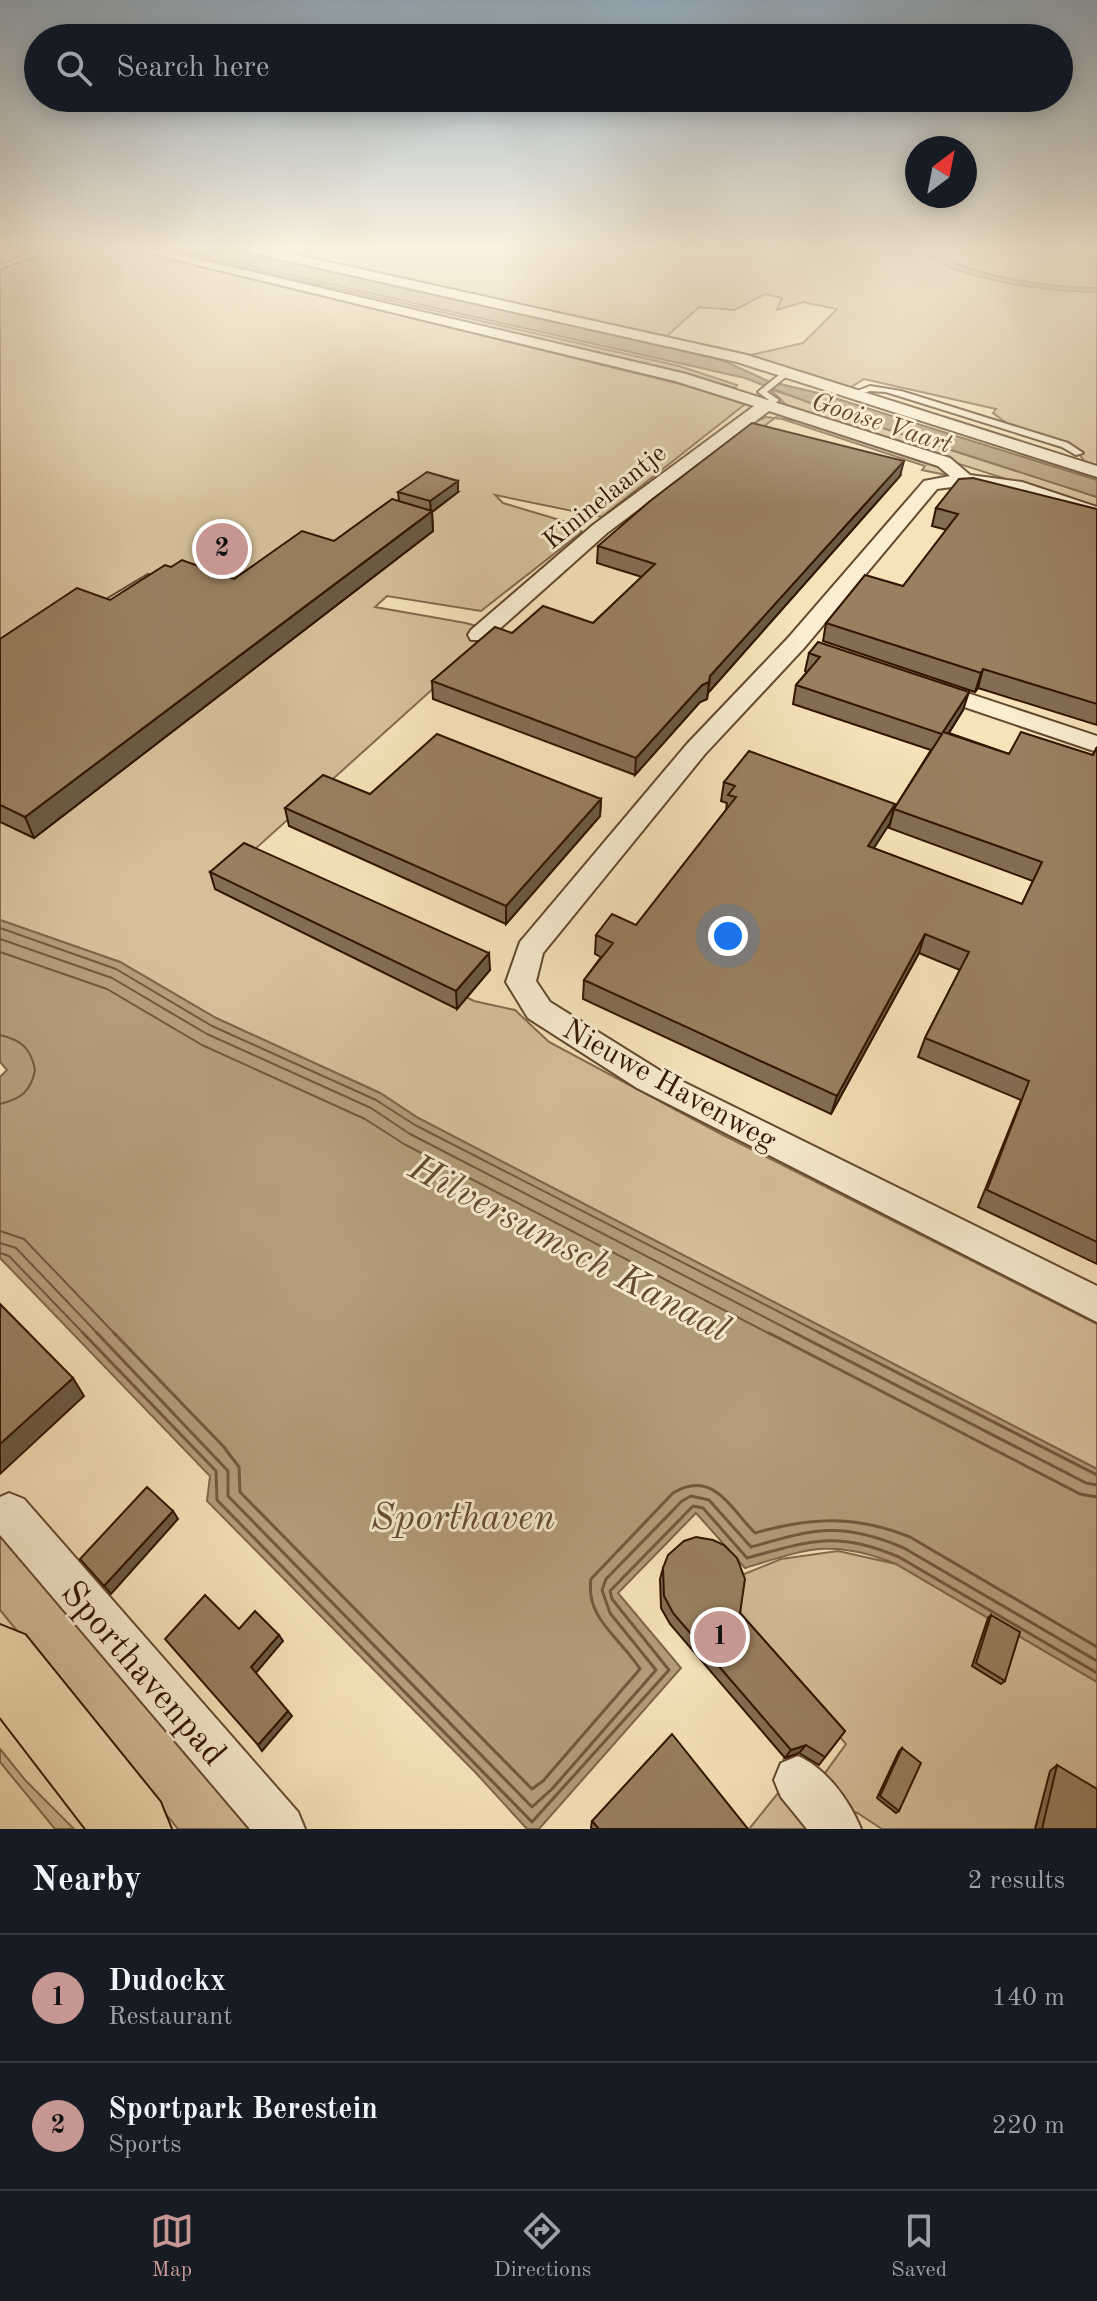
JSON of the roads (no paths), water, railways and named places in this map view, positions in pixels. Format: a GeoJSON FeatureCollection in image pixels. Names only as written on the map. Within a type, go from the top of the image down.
{"type":"FeatureCollection","features":[{"type":"Feature","properties":{"kind":"main road"},"geometry":{"type":"LineString","coordinates":[[0,1660],[133,1829]]}},
{"type":"Feature","properties":{"kind":"street"},"geometry":{"type":"LineString","coordinates":[[500,334],[767,397]]}},
{"type":"Feature","properties":{"kind":"street"},"geometry":{"type":"LineString","coordinates":[[643,334],[692,345],[1097,472]]}},
{"type":"Feature","properties":{"kind":"street","name":"Nieuwe Havenweg"},"geometry":{"type":"LineString","coordinates":[[767,397],[944,462],[963,478]]}},
{"type":"Feature","properties":{"kind":"street","name":"Kininelaantje"},"geometry":{"type":"LineString","coordinates":[[479,635],[600,529],[747,417],[767,397]]}},
{"type":"Feature","properties":{"kind":"street","name":"Nieuwe Havenweg"},"geometry":{"type":"LineString","coordinates":[[1097,513],[993,479],[963,478],[931,485],[796,643],[696,749],[530,950],[521,982],[539,1010],[648,1079],[1097,1305]]}},
{"type":"Feature","properties":{"kind":"street"},"geometry":{"type":"LineString","coordinates":[[796,643],[826,653]]}},
{"type":"Feature","properties":{"kind":"street"},"geometry":{"type":"LineString","coordinates":[[917,683],[1097,744]]}},
{"type":"Feature","properties":{"kind":"street","name":"Sporthavenpad"},"geometry":{"type":"LineString","coordinates":[[9,1514],[281,1829]]}},
{"type":"Feature","properties":{"kind":"street"},"geometry":{"type":"LineString","coordinates":[[798,1780],[837,1829]]}},
{"type":"Feature","properties":{"kind":"lane"},"geometry":{"type":"LineString","coordinates":[[767,397],[783,376]]}},
{"type":"Feature","properties":{"kind":"lane"},"geometry":{"type":"LineString","coordinates":[[853,394],[877,387],[1065,445],[1079,453]]}},
{"type":"Feature","properties":{"kind":"lane"},"geometry":{"type":"LineString","coordinates":[[1047,457],[1065,445]]}},
{"type":"Feature","properties":{"kind":"lane"},"geometry":{"type":"LineString","coordinates":[[103,605],[142,580],[157,575]]}},
{"type":"Feature","properties":{"kind":"water","name":"Gooise Vaart"},"geometry":{"type":"Polygon","coordinates":[[[552,334],[616,334],[724,361],[768,381],[822,394],[1097,480],[1097,497],[836,413],[745,378],[552,334]]]}},
{"type":"Feature","properties":{"kind":"water"},"geometry":{"type":"Polygon","coordinates":[[[0,920],[120,962],[216,1018],[380,1093],[418,1118],[1097,1469],[1097,1682],[896,1564],[874,1556],[820,1549],[745,1568],[696,1513],[618,1593],[681,1668],[539,1829],[527,1829],[475,1772],[207,1501],[210,1476],[0,1258],[0,1077],[7,1070],[0,1062],[0,920]]]}},
{"type":"Feature","properties":{"kind":"place","name":"Sportpark Berestein"},"geometry":{"type":"Point","coordinates":[222,549]}},
{"type":"Feature","properties":{"kind":"place","name":"Dudockx"},"geometry":{"type":"Point","coordinates":[720,1637]}},
{"type":"Feature","properties":{"kind":"water label","name":"Hilversumsch Kanaal"},"geometry":{"type":"Point","coordinates":[570,1247]}},
{"type":"Feature","properties":{"kind":"water label","name":"Sporthaven"},"geometry":{"type":"Point","coordinates":[463,1516]}}]}
